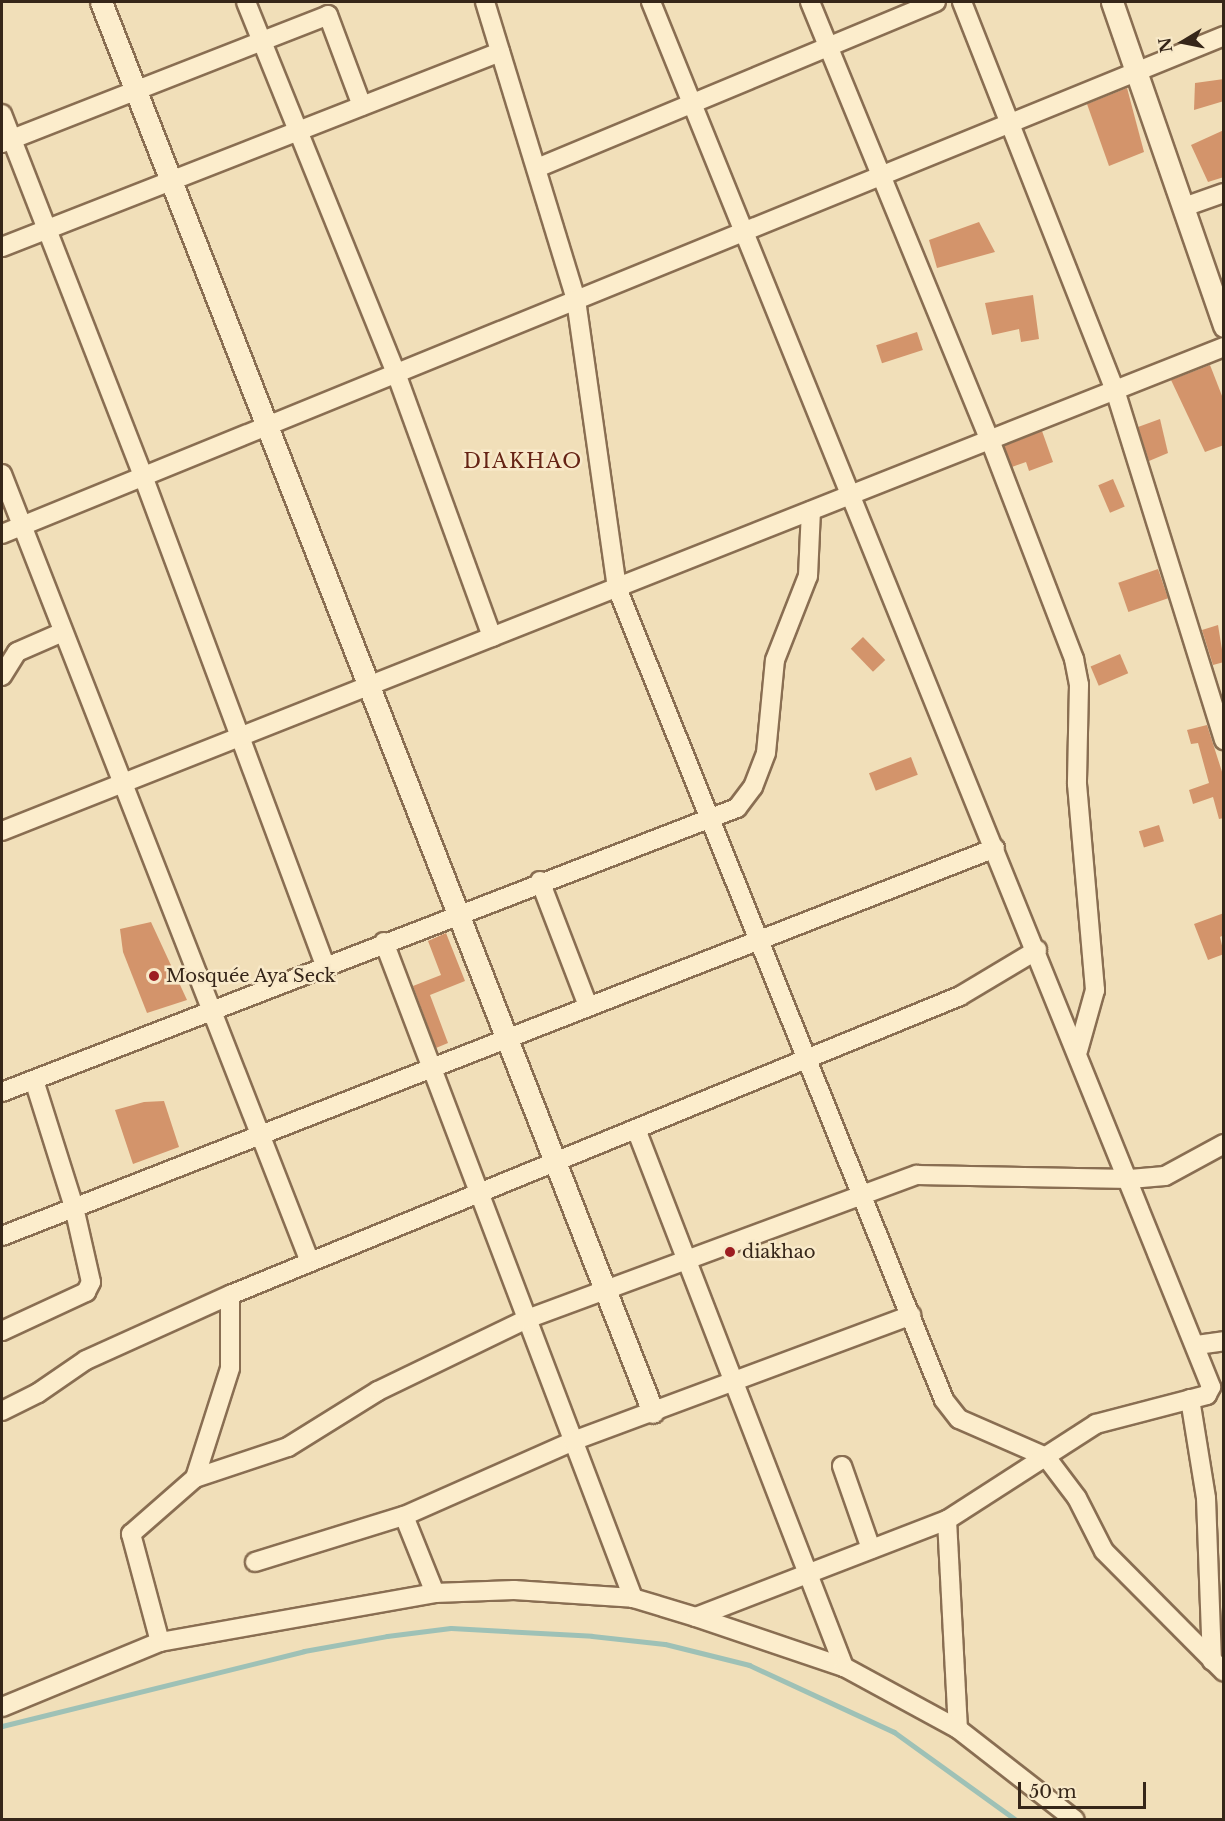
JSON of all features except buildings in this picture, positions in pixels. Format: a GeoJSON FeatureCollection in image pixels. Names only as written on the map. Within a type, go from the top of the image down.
{"type":"FeatureCollection","features":[{"type":"Feature","properties":{"kind":"street"},"geometry":{"type":"LineString","coordinates":[[101,2],[653,1412]]}},
{"type":"Feature","properties":{"kind":"street"},"geometry":{"type":"LineString","coordinates":[[246,2],[396,373],[492,637]]}},
{"type":"Feature","properties":{"kind":"street"},"geometry":{"type":"LineString","coordinates":[[485,2],[576,300],[617,588],[944,1400],[959,1419],[1046,1457],[1077,1498],[1104,1551],[1218,1667]]}},
{"type":"Feature","properties":{"kind":"street"},"geometry":{"type":"LineString","coordinates":[[651,2],[1197,1345],[1211,1392],[1096,1424],[947,1520],[696,1617]]}},
{"type":"Feature","properties":{"kind":"street"},"geometry":{"type":"LineString","coordinates":[[810,2],[990,440],[1066,634],[1079,685],[1077,784],[1095,990],[1078,1051]]}},
{"type":"Feature","properties":{"kind":"street"},"geometry":{"type":"LineString","coordinates":[[537,168],[936,2]]}},
{"type":"Feature","properties":{"kind":"street"},"geometry":{"type":"LineString","coordinates":[[962,2],[1115,390],[1223,733]]}},
{"type":"Feature","properties":{"kind":"street"},"geometry":{"type":"LineString","coordinates":[[1112,2],[1224,326]]}},
{"type":"Feature","properties":{"kind":"street"},"geometry":{"type":"LineString","coordinates":[[6,141],[263,41],[326,8],[362,106]]}},
{"type":"Feature","properties":{"kind":"street"},"geometry":{"type":"LineString","coordinates":[[2,534],[1224,36]]}},
{"type":"Feature","properties":{"kind":"street"},"geometry":{"type":"LineString","coordinates":[[2,248],[500,52]]}},
{"type":"Feature","properties":{"kind":"street"},"geometry":{"type":"LineString","coordinates":[[2,114],[6,141],[48,230],[143,476],[325,964]]}},
{"type":"Feature","properties":{"kind":"street"},"geometry":{"type":"LineString","coordinates":[[1184,207],[1224,193]]}},
{"type":"Feature","properties":{"kind":"street"},"geometry":{"type":"LineString","coordinates":[[2,831],[1224,347]]}},
{"type":"Feature","properties":{"kind":"street"},"geometry":{"type":"LineString","coordinates":[[2,474],[310,1262]]}},
{"type":"Feature","properties":{"kind":"street"},"geometry":{"type":"LineString","coordinates":[[2,1092],[211,1008],[540,881],[711,819],[737,807],[753,787],[766,753],[775,660],[808,576],[811,511]]}},
{"type":"Feature","properties":{"kind":"street"},"geometry":{"type":"LineString","coordinates":[[2,676],[17,652],[63,632]]}},
{"type":"Feature","properties":{"kind":"street"},"geometry":{"type":"LineString","coordinates":[[2,1236],[995,848]]}},
{"type":"Feature","properties":{"kind":"street"},"geometry":{"type":"LineString","coordinates":[[540,881],[588,1006]]}},
{"type":"Feature","properties":{"kind":"street"},"geometry":{"type":"LineString","coordinates":[[384,942],[633,1598]]}},
{"type":"Feature","properties":{"kind":"street"},"geometry":{"type":"LineString","coordinates":[[2,1411],[38,1393],[86,1360],[230,1295],[960,996],[1037,950]]}},
{"type":"Feature","properties":{"kind":"street"},"geometry":{"type":"LineString","coordinates":[[2,1332],[86,1292],[91,1282],[90,1269],[74,1208],[34,1080]]}},
{"type":"Feature","properties":{"kind":"street"},"geometry":{"type":"LineString","coordinates":[[636,1129],[844,1666]]}},
{"type":"Feature","properties":{"kind":"street"},"geometry":{"type":"LineString","coordinates":[[160,1642],[132,1534],[195,1478],[288,1447],[378,1391],[527,1319],[607,1293],[917,1175],[933,1173],[987,1178],[1130,1179],[1165,1176],[1224,1144]]}},
{"type":"Feature","properties":{"kind":"street"},"geometry":{"type":"LineString","coordinates":[[195,1478],[230,1368],[230,1295]]}},
{"type":"Feature","properties":{"kind":"street"},"geometry":{"type":"LineString","coordinates":[[255,1563],[404,1516],[573,1441],[911,1315]]}},
{"type":"Feature","properties":{"kind":"street"},"geometry":{"type":"LineString","coordinates":[[1197,1345],[1224,1341]]}},
{"type":"Feature","properties":{"kind":"street"},"geometry":{"type":"LineString","coordinates":[[1190,1399],[1206,1498],[1218,1667]]}},
{"type":"Feature","properties":{"kind":"street"},"geometry":{"type":"LineString","coordinates":[[842,1466],[871,1549]]}},
{"type":"Feature","properties":{"kind":"street"},"geometry":{"type":"LineString","coordinates":[[404,1516],[435,1593]]}},
{"type":"Feature","properties":{"kind":"street"},"geometry":{"type":"LineString","coordinates":[[947,1520],[958,1729]]}},
{"type":"Feature","properties":{"kind":"street"},"geometry":{"type":"LineString","coordinates":[[2,1707],[160,1642],[435,1593],[514,1590],[633,1598],[844,1666],[958,1729],[1076,1820]]}},
{"type":"Feature","properties":{"kind":"waterway"},"geometry":{"type":"LineString","coordinates":[[2,1726],[304,1651],[387,1636],[451,1628],[592,1636],[665,1644],[749,1665],[894,1732],[1016,1820]]}},
{"type":"Feature","properties":{"kind":"place","name":"Mosquée Aya Seck"},"geometry":{"type":"Point","coordinates":[154,976]}},
{"type":"Feature","properties":{"kind":"place","name":"diakhao"},"geometry":{"type":"Point","coordinates":[730,1252]}},
{"type":"Feature","properties":{"kind":"district","name":"DIAKHAO"},"geometry":{"type":"Point","coordinates":[523,461]}}]}
